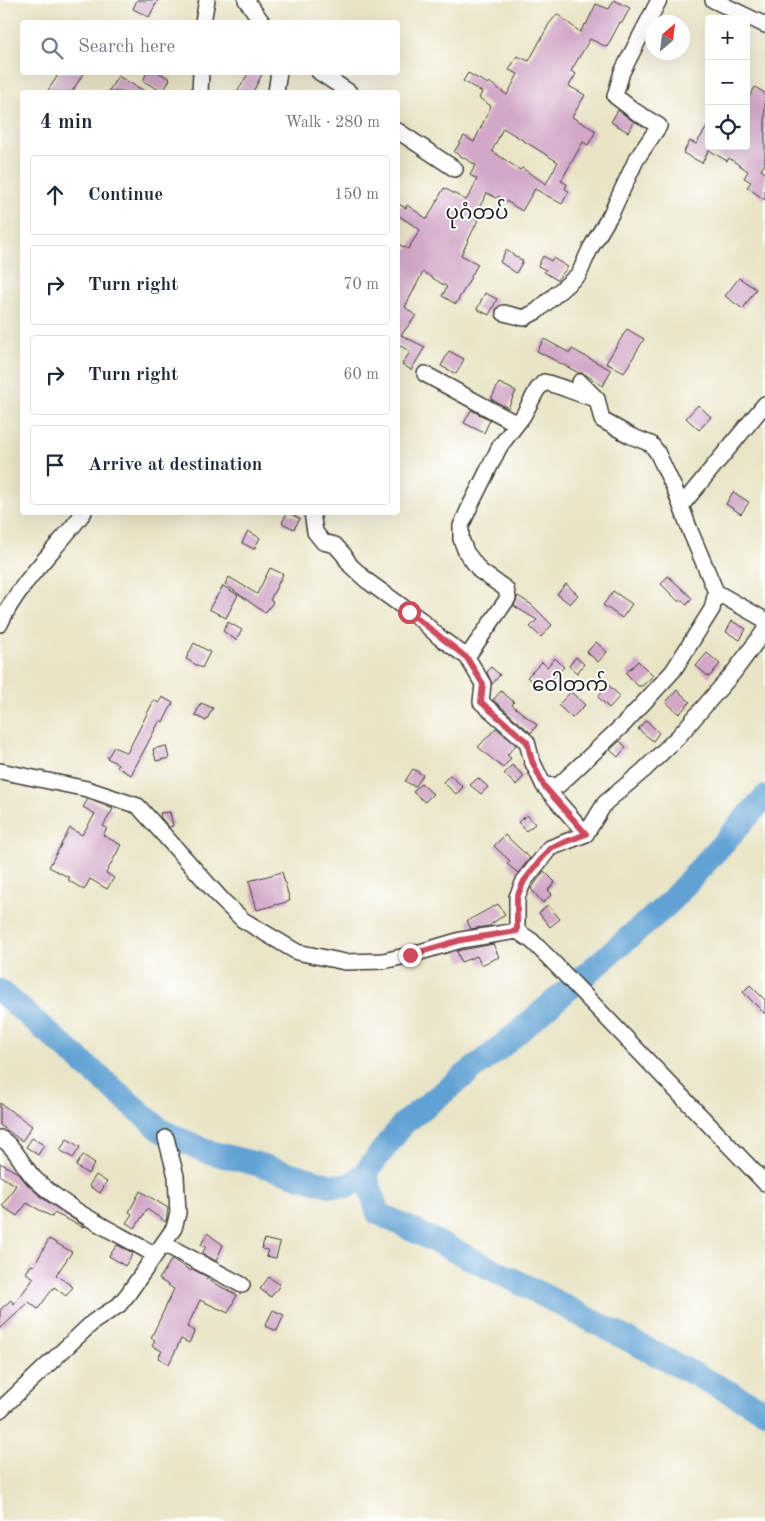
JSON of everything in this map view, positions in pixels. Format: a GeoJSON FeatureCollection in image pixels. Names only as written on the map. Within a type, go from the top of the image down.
{"type":"FeatureCollection","features":[{"type":"Feature","properties":{"kind":"street"},"geometry":{"type":"LineString","coordinates":[[203,20],[207,0]]}},
{"type":"Feature","properties":{"kind":"street"},"geometry":{"type":"LineString","coordinates":[[246,0],[261,20]]}},
{"type":"Feature","properties":{"kind":"street"},"geometry":{"type":"LineString","coordinates":[[504,313],[524,318],[537,311],[579,274],[590,249],[611,214],[636,160],[659,126],[615,96],[622,72],[659,0]]}},
{"type":"Feature","properties":{"kind":"street"},"geometry":{"type":"LineString","coordinates":[[713,0],[765,25]]}},
{"type":"Feature","properties":{"kind":"street"},"geometry":{"type":"LineString","coordinates":[[200,90],[201,75]]}},
{"type":"Feature","properties":{"kind":"street"},"geometry":{"type":"LineString","coordinates":[[276,90],[279,75]]}},
{"type":"Feature","properties":{"kind":"street"},"geometry":{"type":"LineString","coordinates":[[324,75],[346,90]]}},
{"type":"Feature","properties":{"kind":"street"},"geometry":{"type":"LineString","coordinates":[[400,131],[455,169]]}},
{"type":"Feature","properties":{"kind":"street"},"geometry":{"type":"LineString","coordinates":[[425,374],[517,424]]}},
{"type":"Feature","properties":{"kind":"street"},"geometry":{"type":"LineString","coordinates":[[467,658],[508,598],[506,589],[480,571],[466,552],[461,539],[461,526],[470,504],[500,446],[523,416],[537,390],[544,382],[557,384],[587,397],[597,399]]}},
{"type":"Feature","properties":{"kind":"street"},"geometry":{"type":"LineString","coordinates":[[544,786],[559,784],[625,723],[667,678],[712,610],[716,592],[666,471],[651,444],[631,436],[602,420],[597,399],[580,382]]}},
{"type":"Feature","properties":{"kind":"street"},"geometry":{"type":"LineString","coordinates":[[681,506],[765,404]]}},
{"type":"Feature","properties":{"kind":"street"},"geometry":{"type":"LineString","coordinates":[[0,624],[28,580],[82,515]]}},
{"type":"Feature","properties":{"kind":"street"},"geometry":{"type":"LineString","coordinates":[[312,515],[315,532],[323,542],[334,545],[344,555],[350,565],[366,580],[421,620],[467,658],[483,684],[481,702],[527,742],[532,761],[544,786],[586,834]]}},
{"type":"Feature","properties":{"kind":"street"},"geometry":{"type":"LineString","coordinates":[[716,592],[765,620]]}},
{"type":"Feature","properties":{"kind":"street"},"geometry":{"type":"LineString","coordinates":[[517,931],[517,897],[524,881],[550,848],[586,834],[605,803],[644,770],[678,737],[734,672],[765,630]]}},
{"type":"Feature","properties":{"kind":"street"},"geometry":{"type":"LineString","coordinates":[[0,771],[87,790],[138,806],[223,901],[243,920],[297,952],[345,962],[382,961],[461,940],[517,931],[532,941],[551,960],[765,1183]]}},
{"type":"Feature","properties":{"kind":"street"},"geometry":{"type":"LineString","coordinates":[[0,1138],[14,1150],[34,1178],[60,1199],[105,1228],[242,1285]]}},
{"type":"Feature","properties":{"kind":"street"},"geometry":{"type":"LineString","coordinates":[[0,1410],[93,1322],[119,1305],[174,1228],[178,1213],[176,1176],[166,1138]]}},
{"type":"Feature","properties":{"kind":"building"},"geometry":{"type":"Polygon","coordinates":[[[137,0],[158,0],[149,17],[133,9],[137,0]]]}},
{"type":"Feature","properties":{"kind":"building"},"geometry":{"type":"Polygon","coordinates":[[[614,0],[630,8],[622,23],[620,22],[607,47],[590,39],[571,71],[576,74],[569,86],[585,95],[572,117],[596,131],[588,145],[583,142],[561,181],[567,184],[565,189],[569,191],[562,204],[535,189],[522,211],[498,196],[496,198],[487,193],[474,217],[478,220],[461,255],[478,264],[456,304],[442,296],[447,287],[423,272],[405,307],[416,316],[401,335],[425,347],[411,370],[402,364],[410,352],[400,345],[400,245],[408,249],[420,230],[400,216],[400,205],[406,208],[407,205],[427,219],[444,188],[466,200],[477,179],[470,175],[476,165],[454,152],[464,136],[474,142],[491,106],[479,98],[482,92],[463,81],[468,73],[488,84],[489,82],[507,95],[518,74],[509,70],[517,56],[529,61],[549,24],[557,14],[580,32],[586,25],[596,4],[609,9],[614,0]],[[503,128],[492,151],[520,170],[522,168],[546,184],[558,162],[503,128]]]}},
{"type":"Feature","properties":{"kind":"building"},"geometry":{"type":"Polygon","coordinates":[[[58,75],[82,75],[73,90],[48,90],[58,75]]]}},
{"type":"Feature","properties":{"kind":"building"},"geometry":{"type":"Polygon","coordinates":[[[146,75],[163,75],[170,79],[164,90],[159,90],[143,81],[146,75]]]}},
{"type":"Feature","properties":{"kind":"building"},"geometry":{"type":"Polygon","coordinates":[[[247,75],[262,75],[254,90],[238,90],[247,75]]]}},
{"type":"Feature","properties":{"kind":"building"},"geometry":{"type":"Polygon","coordinates":[[[118,76],[142,90],[109,90],[118,76]]]}},
{"type":"Feature","properties":{"kind":"building"},"geometry":{"type":"Polygon","coordinates":[[[755,87],[765,93],[765,164],[761,170],[765,173],[765,200],[747,187],[751,182],[744,178],[748,171],[729,158],[727,161],[709,150],[750,150],[750,96],[755,87]]]}},
{"type":"Feature","properties":{"kind":"building"},"geometry":{"type":"Polygon","coordinates":[[[618,110],[634,122],[628,132],[611,122],[618,110]]]}},
{"type":"Feature","properties":{"kind":"building"},"geometry":{"type":"Polygon","coordinates":[[[705,130],[705,150],[709,150],[702,163],[683,153],[690,141],[696,144],[705,130]]]}},
{"type":"Feature","properties":{"kind":"building"},"geometry":{"type":"Polygon","coordinates":[[[506,250],[523,261],[516,273],[500,262],[506,250]]]}},
{"type":"Feature","properties":{"kind":"building"},"geometry":{"type":"Polygon","coordinates":[[[543,256],[551,261],[553,258],[568,267],[557,280],[544,272],[546,270],[538,266],[543,256]]]}},
{"type":"Feature","properties":{"kind":"building"},"geometry":{"type":"Polygon","coordinates":[[[739,278],[756,289],[743,309],[725,296],[739,278]]]}},
{"type":"Feature","properties":{"kind":"building"},"geometry":{"type":"Polygon","coordinates":[[[485,293],[497,299],[489,315],[477,309],[485,293]]]}},
{"type":"Feature","properties":{"kind":"building"},"geometry":{"type":"Polygon","coordinates":[[[627,329],[644,339],[624,373],[606,363],[627,329]]]}},
{"type":"Feature","properties":{"kind":"building"},"geometry":{"type":"Polygon","coordinates":[[[544,339],[570,353],[572,349],[611,370],[603,386],[583,373],[579,373],[537,351],[544,339]]]}},
{"type":"Feature","properties":{"kind":"building"},"geometry":{"type":"Polygon","coordinates":[[[449,351],[464,359],[456,374],[441,366],[449,351]]]}},
{"type":"Feature","properties":{"kind":"building"},"geometry":{"type":"Polygon","coordinates":[[[499,383],[516,391],[508,408],[491,399],[499,383]]]}},
{"type":"Feature","properties":{"kind":"building"},"geometry":{"type":"Polygon","coordinates":[[[698,405],[711,417],[699,430],[686,418],[698,405]]]}},
{"type":"Feature","properties":{"kind":"building"},"geometry":{"type":"Polygon","coordinates":[[[471,410],[490,420],[484,433],[464,423],[471,410]]]}},
{"type":"Feature","properties":{"kind":"building"},"geometry":{"type":"Polygon","coordinates":[[[733,492],[749,502],[741,514],[726,504],[733,492]]]}},
{"type":"Feature","properties":{"kind":"building"},"geometry":{"type":"Polygon","coordinates":[[[286,515],[293,515],[300,519],[294,529],[282,523],[286,515]]]}},
{"type":"Feature","properties":{"kind":"building"},"geometry":{"type":"Polygon","coordinates":[[[248,531],[260,538],[254,549],[242,543],[248,531]]]}},
{"type":"Feature","properties":{"kind":"building"},"geometry":{"type":"Polygon","coordinates":[[[270,568],[283,574],[270,600],[273,602],[265,613],[225,584],[229,577],[257,594],[270,568]]]}},
{"type":"Feature","properties":{"kind":"building"},"geometry":{"type":"Polygon","coordinates":[[[668,576],[692,598],[687,605],[681,600],[679,602],[661,584],[668,576]]]}},
{"type":"Feature","properties":{"kind":"building"},"geometry":{"type":"Polygon","coordinates":[[[566,584],[578,595],[570,604],[557,594],[566,584]]]}},
{"type":"Feature","properties":{"kind":"building"},"geometry":{"type":"Polygon","coordinates":[[[223,586],[238,595],[226,618],[209,609],[223,586]]]}},
{"type":"Feature","properties":{"kind":"building"},"geometry":{"type":"Polygon","coordinates":[[[613,591],[632,604],[622,618],[603,605],[613,591]]]}},
{"type":"Feature","properties":{"kind":"building"},"geometry":{"type":"Polygon","coordinates":[[[518,596],[532,605],[552,625],[541,637],[530,627],[537,620],[514,606],[518,596]]]}},
{"type":"Feature","properties":{"kind":"building"},"geometry":{"type":"Polygon","coordinates":[[[732,621],[746,629],[740,640],[726,632],[732,621]]]}},
{"type":"Feature","properties":{"kind":"building"},"geometry":{"type":"Polygon","coordinates":[[[228,622],[242,630],[236,640],[223,631],[228,622]]]}},
{"type":"Feature","properties":{"kind":"building"},"geometry":{"type":"Polygon","coordinates":[[[596,642],[607,652],[598,662],[587,652],[596,642]]]}},
{"type":"Feature","properties":{"kind":"building"},"geometry":{"type":"Polygon","coordinates":[[[194,643],[210,652],[202,668],[186,659],[194,643]]]}},
{"type":"Feature","properties":{"kind":"building"},"geometry":{"type":"Polygon","coordinates":[[[707,653],[720,664],[709,677],[696,666],[707,653]]]}},
{"type":"Feature","properties":{"kind":"building"},"geometry":{"type":"Polygon","coordinates":[[[576,657],[584,664],[577,673],[569,666],[576,657]]]}},
{"type":"Feature","properties":{"kind":"building"},"geometry":{"type":"Polygon","coordinates":[[[555,658],[564,667],[541,690],[527,677],[542,662],[547,667],[555,658]]]}},
{"type":"Feature","properties":{"kind":"building"},"geometry":{"type":"Polygon","coordinates":[[[638,661],[653,676],[642,686],[638,686],[626,673],[638,661]]]}},
{"type":"Feature","properties":{"kind":"building"},"geometry":{"type":"Polygon","coordinates":[[[491,667],[500,675],[492,684],[487,672],[491,667]]]}},
{"type":"Feature","properties":{"kind":"building"},"geometry":{"type":"Polygon","coordinates":[[[608,685],[620,696],[609,708],[598,697],[608,685]]]}},
{"type":"Feature","properties":{"kind":"building"},"geometry":{"type":"Polygon","coordinates":[[[677,690],[690,702],[679,714],[666,702],[677,690]]]}},
{"type":"Feature","properties":{"kind":"building"},"geometry":{"type":"Polygon","coordinates":[[[501,691],[514,702],[512,705],[537,725],[531,733],[493,700],[501,691]]]}},
{"type":"Feature","properties":{"kind":"building"},"geometry":{"type":"Polygon","coordinates":[[[571,692],[585,705],[572,718],[558,705],[571,692]]]}},
{"type":"Feature","properties":{"kind":"building"},"geometry":{"type":"Polygon","coordinates":[[[162,697],[173,703],[163,722],[160,720],[131,775],[117,767],[118,764],[107,758],[114,747],[127,753],[154,700],[159,703],[162,697]]]}},
{"type":"Feature","properties":{"kind":"building"},"geometry":{"type":"Polygon","coordinates":[[[201,703],[213,708],[206,721],[195,715],[201,703]]]}},
{"type":"Feature","properties":{"kind":"building"},"geometry":{"type":"Polygon","coordinates":[[[646,720],[659,733],[653,741],[638,729],[646,720]]]}},
{"type":"Feature","properties":{"kind":"building"},"geometry":{"type":"Polygon","coordinates":[[[496,728],[516,745],[507,755],[511,758],[503,768],[478,747],[496,728]]]}},
{"type":"Feature","properties":{"kind":"building"},"geometry":{"type":"Polygon","coordinates":[[[620,741],[626,747],[618,757],[610,750],[620,741]]]}},
{"type":"Feature","properties":{"kind":"building"},"geometry":{"type":"Polygon","coordinates":[[[166,746],[169,758],[156,761],[153,749],[166,746]]]}},
{"type":"Feature","properties":{"kind":"building"},"geometry":{"type":"Polygon","coordinates":[[[512,765],[524,776],[516,785],[504,774],[512,765]]]}},
{"type":"Feature","properties":{"kind":"building"},"geometry":{"type":"Polygon","coordinates":[[[413,769],[423,775],[415,787],[405,781],[413,769]]]}},
{"type":"Feature","properties":{"kind":"building"},"geometry":{"type":"Polygon","coordinates":[[[450,775],[463,787],[456,794],[443,782],[450,775]]]}},
{"type":"Feature","properties":{"kind":"building"},"geometry":{"type":"Polygon","coordinates":[[[478,778],[488,787],[481,794],[470,785],[478,778]]]}},
{"type":"Feature","properties":{"kind":"building"},"geometry":{"type":"Polygon","coordinates":[[[421,783],[433,794],[425,802],[413,792],[421,783]]]}},
{"type":"Feature","properties":{"kind":"building"},"geometry":{"type":"Polygon","coordinates":[[[88,799],[113,809],[103,826],[107,828],[103,835],[121,845],[106,873],[114,878],[107,889],[90,879],[84,890],[68,880],[70,878],[49,867],[70,828],[82,835],[95,814],[83,807],[88,799]]]}},
{"type":"Feature","properties":{"kind":"building"},"geometry":{"type":"Polygon","coordinates":[[[170,812],[173,826],[169,827],[161,818],[160,813],[170,812]]]}},
{"type":"Feature","properties":{"kind":"building"},"geometry":{"type":"Polygon","coordinates":[[[527,815],[535,824],[526,831],[518,822],[527,815]]]}},
{"type":"Feature","properties":{"kind":"building"},"geometry":{"type":"Polygon","coordinates":[[[505,835],[530,858],[518,873],[507,864],[510,861],[494,846],[505,835]]]}},
{"type":"Feature","properties":{"kind":"building"},"geometry":{"type":"Polygon","coordinates":[[[544,871],[555,882],[548,890],[552,894],[543,903],[531,889],[544,871]]]}},
{"type":"Feature","properties":{"kind":"building"},"geometry":{"type":"Polygon","coordinates":[[[282,872],[290,901],[257,910],[249,881],[282,872]]]}},
{"type":"Feature","properties":{"kind":"building"},"geometry":{"type":"Polygon","coordinates":[[[498,904],[505,914],[489,926],[471,929],[467,921],[498,904]]]}},
{"type":"Feature","properties":{"kind":"building"},"geometry":{"type":"Polygon","coordinates":[[[548,905],[560,919],[550,927],[539,913],[548,905]]]}},
{"type":"Feature","properties":{"kind":"building"},"geometry":{"type":"Polygon","coordinates":[[[493,944],[499,957],[481,965],[477,956],[461,962],[457,951],[493,944]]]}},
{"type":"Feature","properties":{"kind":"building"},"geometry":{"type":"Polygon","coordinates":[[[750,985],[765,1000],[765,1014],[743,992],[750,985]]]}},
{"type":"Feature","properties":{"kind":"building"},"geometry":{"type":"Polygon","coordinates":[[[0,1103],[32,1126],[22,1141],[0,1125],[0,1103]]]}},
{"type":"Feature","properties":{"kind":"building"},"geometry":{"type":"Polygon","coordinates":[[[32,1138],[44,1145],[38,1155],[26,1147],[32,1138]]]}},
{"type":"Feature","properties":{"kind":"building"},"geometry":{"type":"Polygon","coordinates":[[[67,1139],[80,1147],[73,1158],[60,1150],[67,1139]]]}},
{"type":"Feature","properties":{"kind":"building"},"geometry":{"type":"Polygon","coordinates":[[[83,1155],[95,1163],[88,1174],[76,1166],[83,1155]]]}},
{"type":"Feature","properties":{"kind":"building"},"geometry":{"type":"Polygon","coordinates":[[[0,1163],[18,1173],[42,1198],[84,1226],[54,1213],[52,1217],[27,1203],[17,1216],[2,1206],[16,1185],[0,1176],[0,1163]]]}},
{"type":"Feature","properties":{"kind":"building"},"geometry":{"type":"Polygon","coordinates":[[[96,1175],[107,1182],[100,1193],[89,1186],[96,1175]]]}},
{"type":"Feature","properties":{"kind":"building"},"geometry":{"type":"Polygon","coordinates":[[[140,1191],[168,1208],[166,1222],[147,1209],[135,1228],[126,1223],[132,1214],[129,1212],[140,1191]]]}},
{"type":"Feature","properties":{"kind":"building"},"geometry":{"type":"Polygon","coordinates":[[[207,1233],[223,1245],[216,1261],[202,1253],[206,1247],[201,1245],[207,1233]]]}},
{"type":"Feature","properties":{"kind":"building"},"geometry":{"type":"Polygon","coordinates":[[[49,1239],[72,1252],[56,1275],[73,1287],[66,1296],[54,1287],[38,1309],[29,1302],[0,1329],[0,1310],[11,1300],[14,1304],[34,1278],[26,1273],[31,1265],[34,1266],[49,1239]]]}},
{"type":"Feature","properties":{"kind":"building"},"geometry":{"type":"Polygon","coordinates":[[[264,1239],[280,1243],[276,1258],[266,1256],[268,1250],[262,1249],[264,1239]]]}},
{"type":"Feature","properties":{"kind":"building"},"geometry":{"type":"Polygon","coordinates":[[[117,1245],[133,1253],[125,1266],[109,1256],[117,1245]]]}},
{"type":"Feature","properties":{"kind":"building"},"geometry":{"type":"Polygon","coordinates":[[[172,1259],[191,1271],[192,1269],[208,1277],[206,1279],[237,1295],[228,1313],[200,1300],[187,1327],[195,1331],[189,1343],[181,1339],[169,1364],[158,1358],[162,1351],[152,1346],[155,1340],[151,1338],[174,1289],[159,1279],[172,1259]]]}},
{"type":"Feature","properties":{"kind":"building"},"geometry":{"type":"Polygon","coordinates":[[[269,1277],[280,1285],[271,1297],[260,1289],[269,1277]]]}},
{"type":"Feature","properties":{"kind":"building"},"geometry":{"type":"Polygon","coordinates":[[[273,1310],[284,1315],[277,1331],[265,1326],[273,1310]]]}},
{"type":"Feature","properties":{"kind":"waterway"},"geometry":{"type":"LineString","coordinates":[[765,797],[667,905],[496,1051],[404,1123],[365,1173],[378,1213],[516,1281],[765,1411]]}},
{"type":"Feature","properties":{"kind":"waterway"},"geometry":{"type":"LineString","coordinates":[[0,991],[162,1131],[205,1151],[329,1185],[349,1186],[365,1173]]}},
{"type":"Feature","properties":{"kind":"district","name":"ပုဂံတပ်"},"geometry":{"type":"Point","coordinates":[477,214]}},
{"type":"Feature","properties":{"kind":"district","name":"ဝေါတက်"},"geometry":{"type":"Point","coordinates":[570,686]}},
{"type":"Feature","properties":{"kind":"route"},"geometry":{"type":"LineString","coordinates":[[409,612],[467,658],[483,684],[481,702],[527,742],[532,761],[544,786],[586,834],[550,848],[524,881],[517,897],[517,931],[461,940],[410,955]]}}]}
